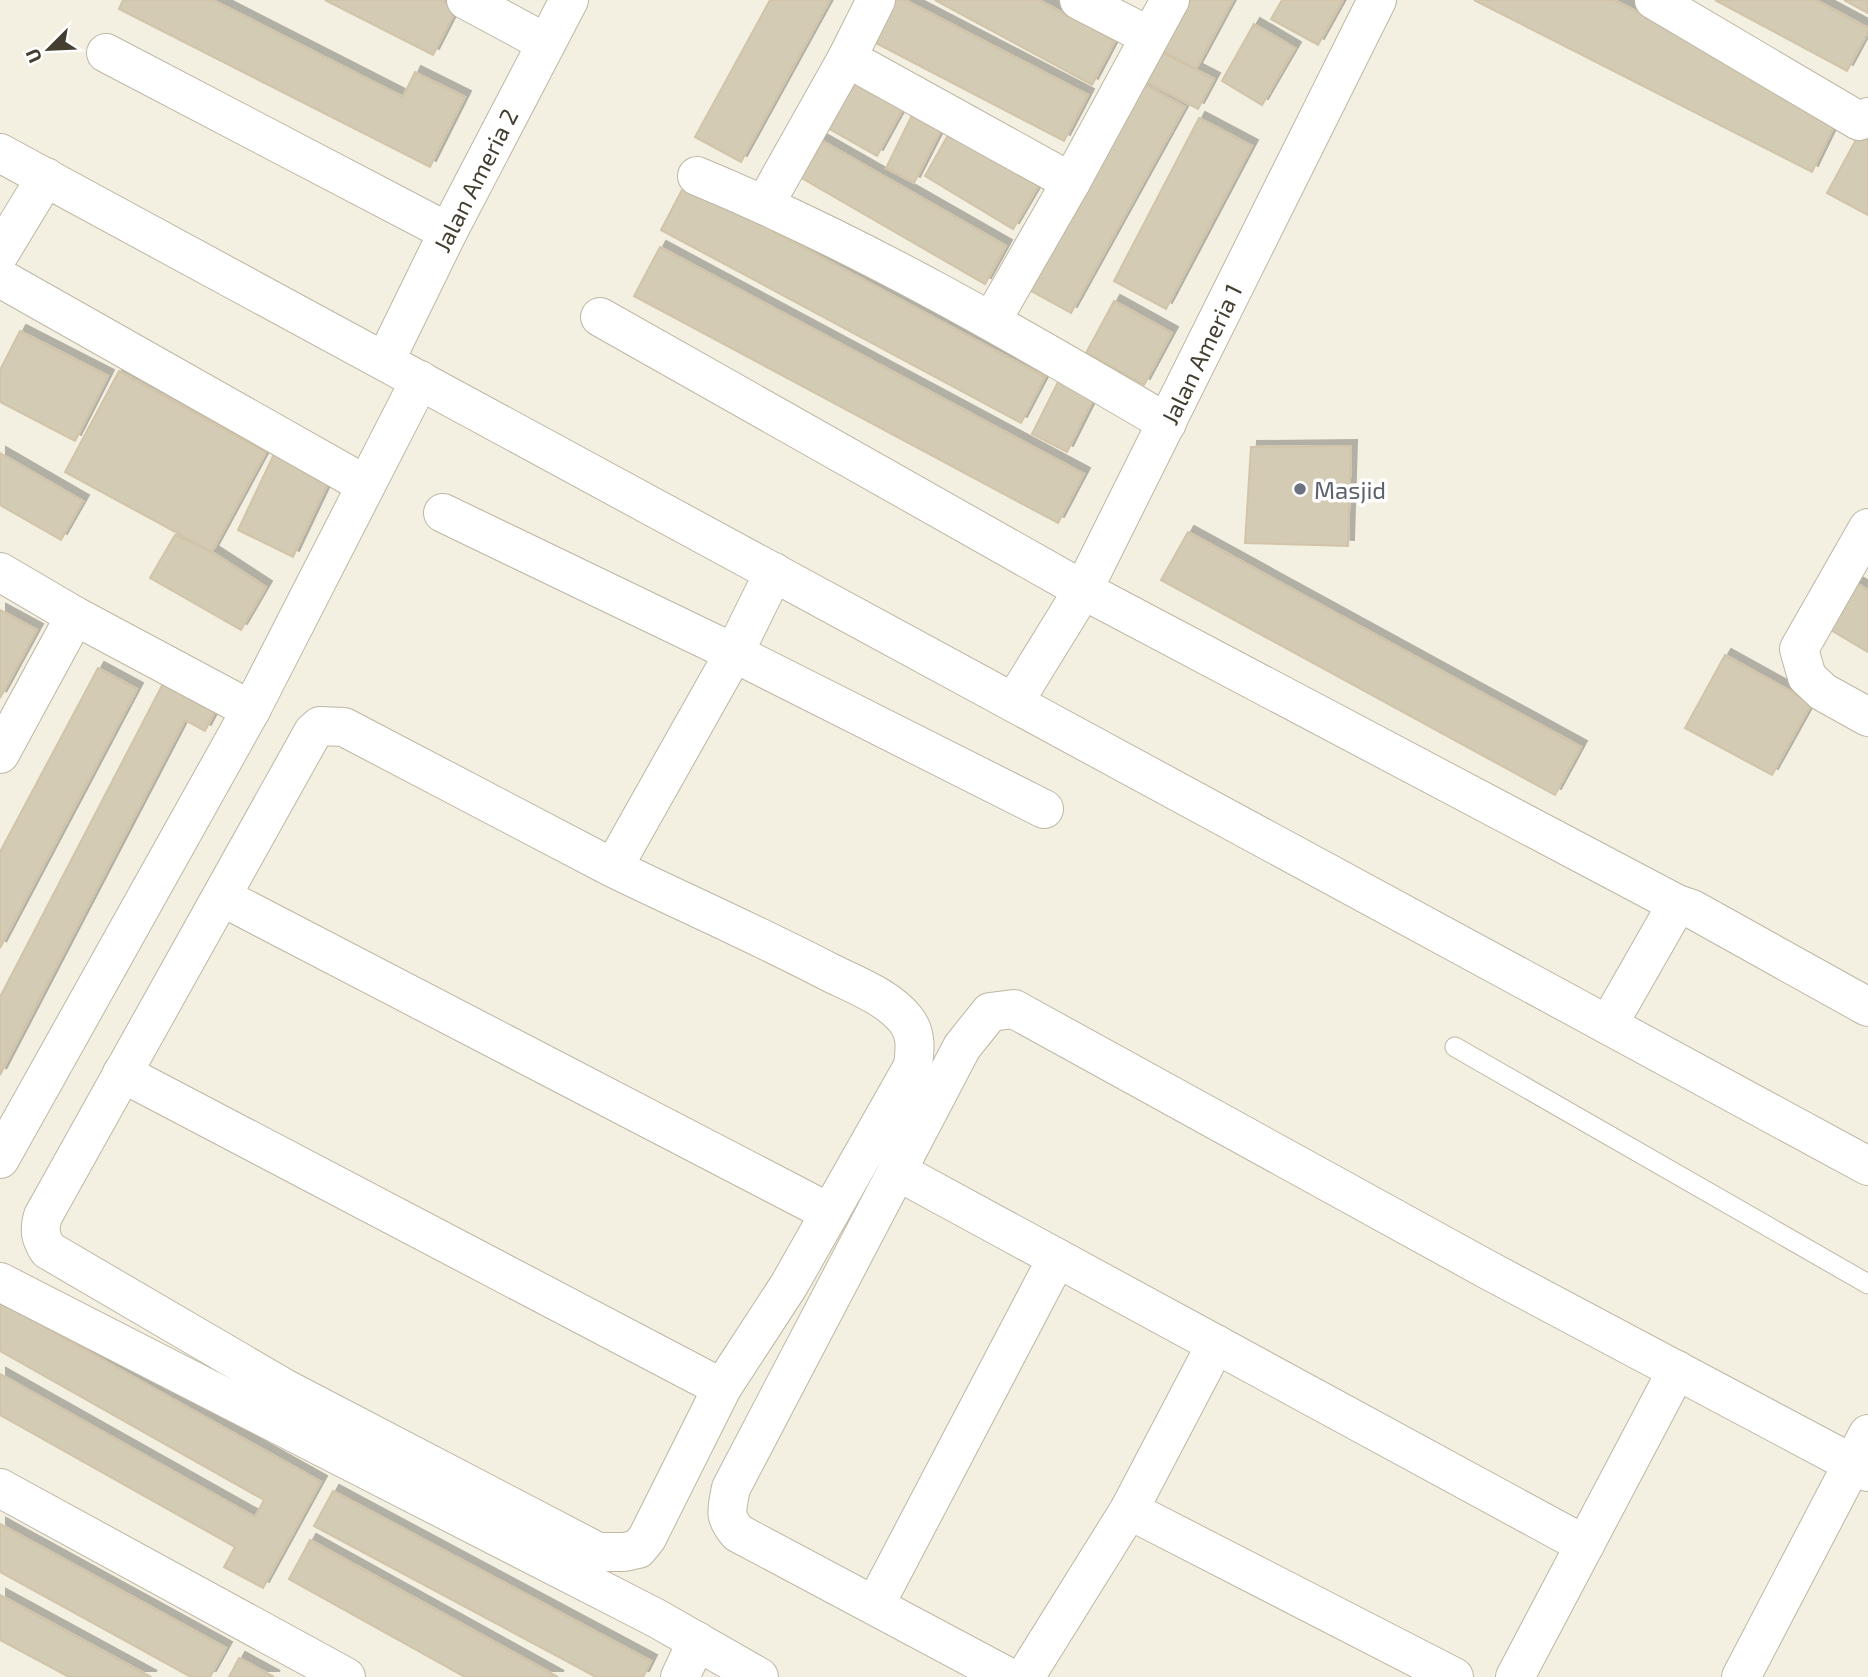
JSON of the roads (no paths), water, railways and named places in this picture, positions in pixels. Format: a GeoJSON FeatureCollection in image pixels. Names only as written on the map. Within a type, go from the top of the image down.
{"type":"FeatureCollection","features":[{"type":"Feature","properties":{"kind":"street"},"geometry":{"type":"LineString","coordinates":[[467,0],[546,43]]}},
{"type":"Feature","properties":{"kind":"street","name":"Jalan Ameria 2"},"geometry":{"type":"LineString","coordinates":[[385,361],[448,232],[569,0]]}},
{"type":"Feature","properties":{"kind":"street"},"geometry":{"type":"LineString","coordinates":[[765,204],[848,58],[876,0]]}},
{"type":"Feature","properties":{"kind":"street"},"geometry":{"type":"LineString","coordinates":[[1079,0],[1149,36]]}},
{"type":"Feature","properties":{"kind":"street"},"geometry":{"type":"LineString","coordinates":[[992,320],[1170,0]]}},
{"type":"Feature","properties":{"kind":"street","name":"Jalan Ameria 1"},"geometry":{"type":"LineString","coordinates":[[1014,702],[1083,590],[1377,0]]}},
{"type":"Feature","properties":{"kind":"street"},"geometry":{"type":"LineString","coordinates":[[1654,0],[1859,121],[1868,117]]}},
{"type":"Feature","properties":{"kind":"street"},"geometry":{"type":"LineString","coordinates":[[106,52],[448,232]]}},
{"type":"Feature","properties":{"kind":"street"},"geometry":{"type":"LineString","coordinates":[[848,58],[1071,182]]}},
{"type":"Feature","properties":{"kind":"street"},"geometry":{"type":"LineString","coordinates":[[0,153],[1868,1166]]}},
{"type":"Feature","properties":{"kind":"street"},"geometry":{"type":"LineString","coordinates":[[697,176],[765,204],[992,320],[1167,423]]}},
{"type":"Feature","properties":{"kind":"street"},"geometry":{"type":"LineString","coordinates":[[0,253],[46,177]]}},
{"type":"Feature","properties":{"kind":"street"},"geometry":{"type":"LineString","coordinates":[[0,278],[366,485]]}},
{"type":"Feature","properties":{"kind":"street"},"geometry":{"type":"LineString","coordinates":[[600,317],[1083,590],[1677,904],[1692,909],[1868,1007]]}},
{"type":"Feature","properties":{"kind":"street"},"geometry":{"type":"LineString","coordinates":[[2,1147],[251,710],[420,380]]}},
{"type":"Feature","properties":{"kind":"street"},"geometry":{"type":"LineString","coordinates":[[443,513],[734,653],[1044,809]]}},
{"type":"Feature","properties":{"kind":"street"},"geometry":{"type":"LineString","coordinates":[[1868,528],[1799,649],[1807,677],[1823,692],[1868,717]]}},
{"type":"Feature","properties":{"kind":"street"},"geometry":{"type":"LineString","coordinates":[[0,572],[75,616],[251,710]]}},
{"type":"Feature","properties":{"kind":"street"},"geometry":{"type":"LineString","coordinates":[[613,868],[734,653],[774,572]]}},
{"type":"Feature","properties":{"kind":"street"},"geometry":{"type":"LineString","coordinates":[[0,754],[75,616]]}},
{"type":"Feature","properties":{"kind":"street"},"geometry":{"type":"LineString","coordinates":[[320,726],[344,727],[613,868],[778,946],[888,1002],[912,1030],[915,1044],[913,1066],[789,1285],[722,1388],[648,1538],[638,1549],[612,1553],[598,1552],[284,1388],[48,1250],[41,1240],[39,1229],[43,1216],[122,1073],[313,732],[320,726]]}},
{"type":"Feature","properties":{"kind":"street"},"geometry":{"type":"LineString","coordinates":[[222,898],[830,1213]]}},
{"type":"Feature","properties":{"kind":"street"},"geometry":{"type":"LineString","coordinates":[[1608,1024],[1677,904]]}},
{"type":"Feature","properties":{"kind":"street"},"geometry":{"type":"LineString","coordinates":[[1008,1677],[738,1533],[729,1523],[726,1513],[730,1488],[962,1047],[990,1012],[1014,1009],[1676,1370],[1863,1456],[1741,1677]]}},
{"type":"Feature","properties":{"kind":"street"},"geometry":{"type":"LineString","coordinates":[[122,1073],[722,1388]]}},
{"type":"Feature","properties":{"kind":"street"},"geometry":{"type":"LineString","coordinates":[[897,1171],[1585,1545]]}},
{"type":"Feature","properties":{"kind":"street"},"geometry":{"type":"LineString","coordinates":[[875,1605],[1057,1258]]}},
{"type":"Feature","properties":{"kind":"street"},"geometry":{"type":"LineString","coordinates":[[0,1282],[697,1641],[759,1677]]}},
{"type":"Feature","properties":{"kind":"street"},"geometry":{"type":"LineString","coordinates":[[1025,1677],[1129,1510],[1216,1344]]}},
{"type":"Feature","properties":{"kind":"street"},"geometry":{"type":"LineString","coordinates":[[1515,1677],[1676,1370]]}},
{"type":"Feature","properties":{"kind":"street"},"geometry":{"type":"LineString","coordinates":[[0,1488],[346,1677]]}},
{"type":"Feature","properties":{"kind":"street"},"geometry":{"type":"LineString","coordinates":[[1129,1510],[1454,1677]]}},
{"type":"Feature","properties":{"kind":"street"},"geometry":{"type":"LineString","coordinates":[[680,1677],[697,1641]]}},
{"type":"Feature","properties":{"kind":"lane"},"geometry":{"type":"LineString","coordinates":[[1455,1046],[1868,1284]]}},
{"type":"Feature","properties":{"kind":"place","name":"Masjid"},"geometry":{"type":"Point","coordinates":[1300,489]}}]}
